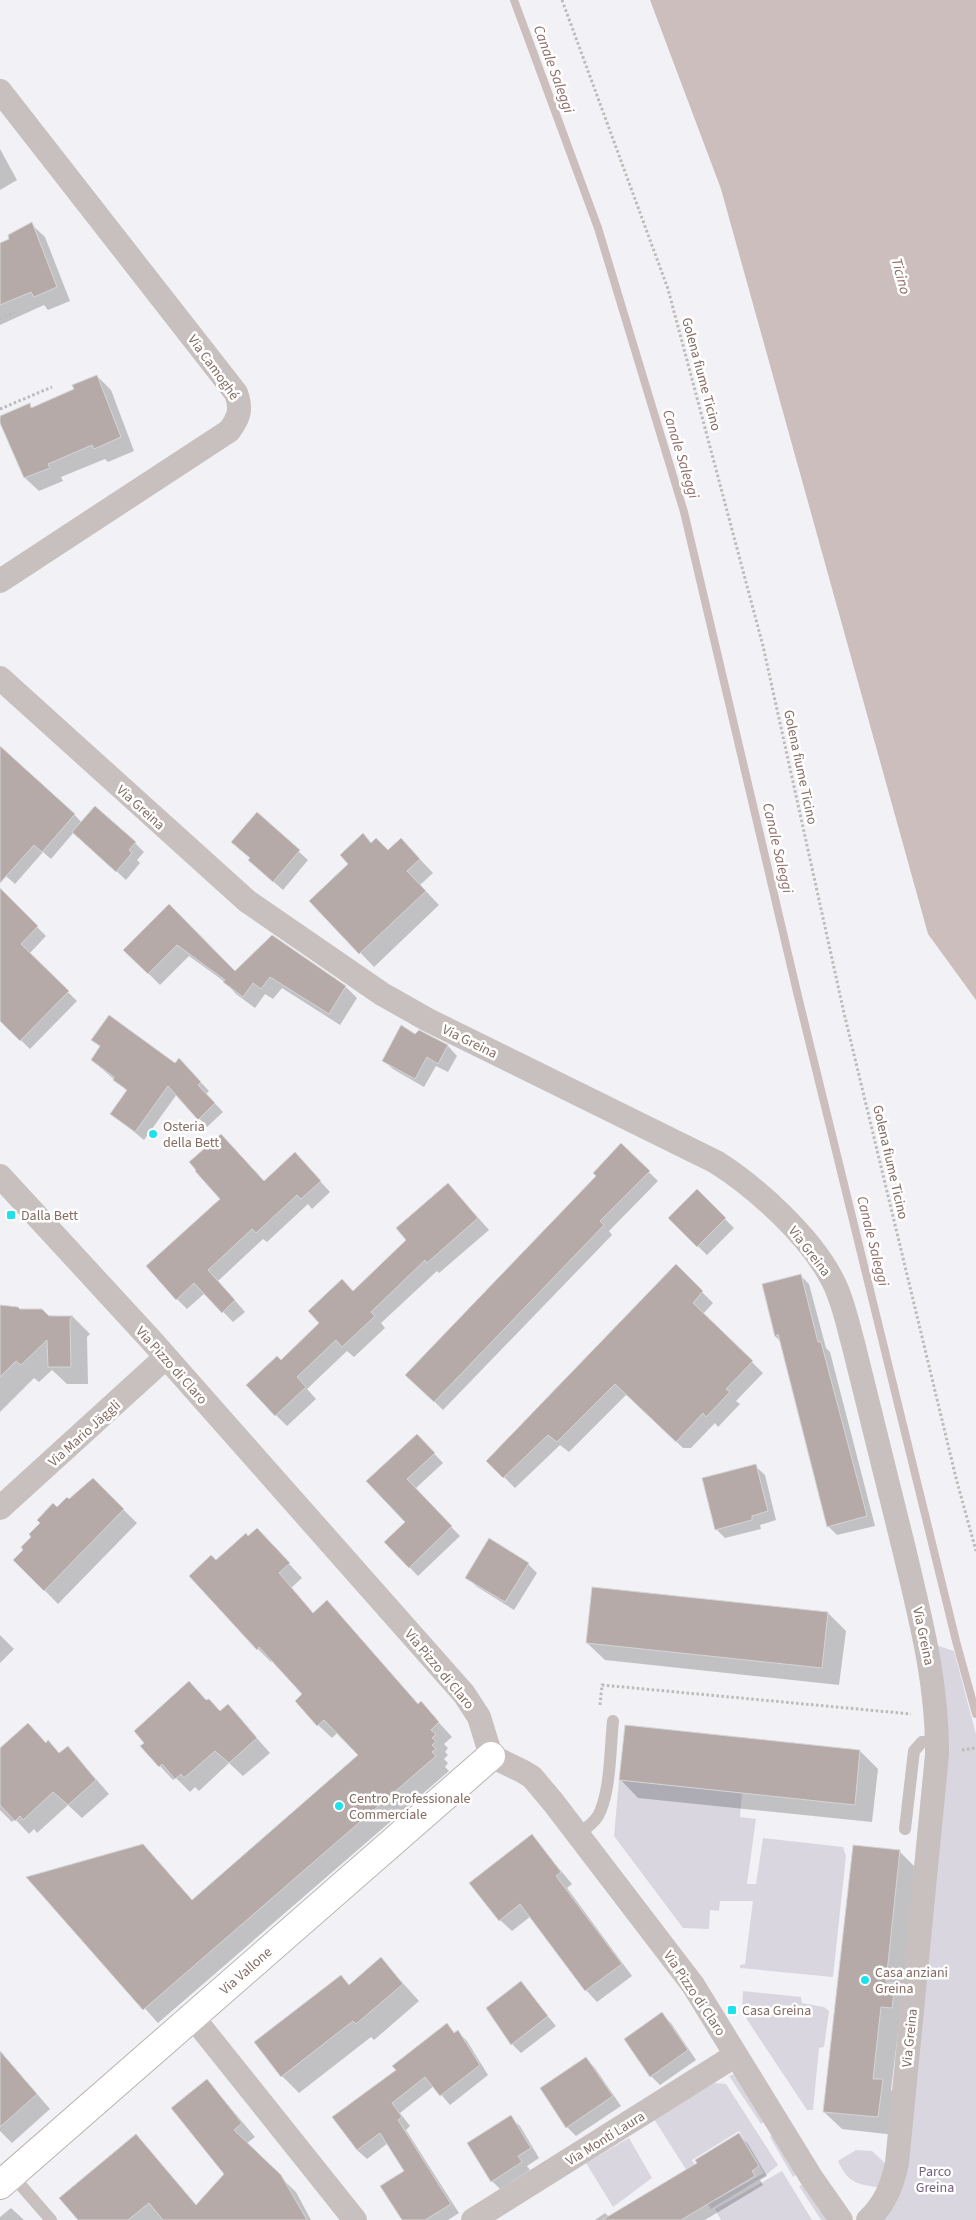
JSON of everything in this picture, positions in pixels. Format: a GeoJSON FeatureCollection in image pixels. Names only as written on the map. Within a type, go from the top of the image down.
{"type":"FeatureCollection","features":[{"type":"Feature","properties":{"kind":"street","name":"Via Camoghé"},"geometry":{"type":"LineString","coordinates":[[0,91],[236,393],[240,404],[240,414],[229,431],[0,581]]}},
{"type":"Feature","properties":{"kind":"street","name":"Via Greina"},"geometry":{"type":"LineString","coordinates":[[0,678],[247,901],[382,994],[428,1020],[716,1162],[738,1176],[756,1191],[814,1251],[834,1282],[853,1343],[926,1642],[936,1717],[937,1741],[897,2163],[894,2179],[886,2198],[868,2220]]}},
{"type":"Feature","properties":{"kind":"street","name":"Via Pizzo di Claro"},"geometry":{"type":"LineString","coordinates":[[0,1176],[166,1357],[464,1694],[479,1717],[491,1756],[522,1770],[532,1778],[553,1802],[693,1985],[812,2176],[842,2220]]}},
{"type":"Feature","properties":{"kind":"street","name":"Via Mario Jäggli"},"geometry":{"type":"LineString","coordinates":[[0,1508],[166,1357]]}},
{"type":"Feature","properties":{"kind":"street","name":"Via Vallone"},"geometry":{"type":"LineString","coordinates":[[6,2179],[491,1756]]}},
{"type":"Feature","properties":{"kind":"street"},"geometry":{"type":"LineString","coordinates":[[192,2016],[355,2220]]}},
{"type":"Feature","properties":{"kind":"street","name":"Via Monti Laura"},"geometry":{"type":"LineString","coordinates":[[474,2220],[736,2055]]}},
{"type":"Feature","properties":{"kind":"lane"},"geometry":{"type":"LineString","coordinates":[[578,1834],[597,1817],[601,1808],[606,1790],[613,1721]]}},
{"type":"Feature","properties":{"kind":"lane"},"geometry":{"type":"LineString","coordinates":[[905,1829],[914,1752],[922,1742],[937,1741]]}},
{"type":"Feature","properties":{"kind":"lane"},"geometry":{"type":"LineString","coordinates":[[6,2179],[51,2220]]}},
{"type":"Feature","properties":{"kind":"path","name":"Golena fiume Ticino"},"geometry":{"type":"LineString","coordinates":[[562,0],[668,289],[763,646],[847,1023],[953,1469],[976,1551]]}},
{"type":"Feature","properties":{"kind":"path"},"geometry":{"type":"LineString","coordinates":[[0,319],[15,312]]}},
{"type":"Feature","properties":{"kind":"path"},"geometry":{"type":"LineString","coordinates":[[0,409],[52,387]]}},
{"type":"Feature","properties":{"kind":"path"},"geometry":{"type":"LineString","coordinates":[[599,1713],[602,1685],[936,1717]]}},
{"type":"Feature","properties":{"kind":"green space","name":"Parco Greina"},"geometry":{"type":"Polygon","coordinates":[[[926,1642],[954,1651],[976,1734],[976,2220],[868,2220],[886,2198],[932,1804],[926,1642]]]}},
{"type":"Feature","properties":{"kind":"green space"},"geometry":{"type":"Polygon","coordinates":[[[619,1780],[742,1793],[740,1817],[756,1819],[747,1884],[756,1884],[763,1838],[843,1847],[846,1856],[833,1977],[740,1968],[740,1965],[745,1964],[753,1901],[720,1901],[719,1911],[710,1910],[709,1929],[683,1928],[614,1836],[619,1780]]]}},
{"type":"Feature","properties":{"kind":"green space"},"geometry":{"type":"Polygon","coordinates":[[[743,1991],[801,1997],[802,2003],[824,2007],[829,2011],[824,2047],[819,2048],[813,2110],[807,2110],[742,2012],[743,1991]]]}},
{"type":"Feature","properties":{"kind":"green space"},"geometry":{"type":"Polygon","coordinates":[[[735,2074],[765,2121],[761,2124],[729,2076],[735,2074]]]}},
{"type":"Feature","properties":{"kind":"green space"},"geometry":{"type":"Polygon","coordinates":[[[714,2083],[726,2084],[778,2165],[766,2175],[711,2209],[654,2119],[714,2083]],[[739,2131],[692,2160],[716,2200],[764,2173],[739,2131]]]}},
{"type":"Feature","properties":{"kind":"green space"},"geometry":{"type":"Polygon","coordinates":[[[774,2133],[800,2172],[793,2177],[770,2137],[774,2133]]]}},
{"type":"Feature","properties":{"kind":"green space"},"geometry":{"type":"Polygon","coordinates":[[[629,2138],[652,2178],[613,2207],[586,2163],[629,2138]]]}},
{"type":"Feature","properties":{"kind":"green space"},"geometry":{"type":"Polygon","coordinates":[[[856,2150],[872,2151],[886,2164],[886,2179],[877,2187],[853,2181],[845,2174],[838,2161],[856,2150]]]}},
{"type":"Feature","properties":{"kind":"green space"},"geometry":{"type":"Polygon","coordinates":[[[782,2171],[812,2220],[721,2220],[715,2209],[782,2171]]]}},
{"type":"Feature","properties":{"kind":"green space"},"geometry":{"type":"Polygon","coordinates":[[[805,2183],[828,2220],[821,2220],[799,2186],[805,2183]]]}},
{"type":"Feature","properties":{"kind":"water","name":"Ticino"},"geometry":{"type":"Polygon","coordinates":[[[650,0],[976,0],[976,1000],[928,934],[721,189],[650,0]]]}},
{"type":"Feature","properties":{"kind":"building"},"geometry":{"type":"Polygon","coordinates":[[[32,222],[57,287],[34,297],[31,292],[0,305],[0,243],[9,239],[8,235],[32,222]]]}},
{"type":"Feature","properties":{"kind":"building"},"geometry":{"type":"Polygon","coordinates":[[[97,375],[121,437],[94,449],[92,445],[48,464],[50,468],[24,478],[0,423],[0,416],[30,403],[31,408],[74,389],[72,385],[97,375]]]}},
{"type":"Feature","properties":{"kind":"building"},"geometry":{"type":"Polygon","coordinates":[[[0,746],[75,814],[42,852],[34,845],[0,883],[0,746]]]}},
{"type":"Feature","properties":{"kind":"building"},"geometry":{"type":"Polygon","coordinates":[[[95,806],[136,842],[129,850],[132,853],[116,872],[72,832],[95,806]]]}},
{"type":"Feature","properties":{"kind":"building"},"geometry":{"type":"Polygon","coordinates":[[[257,812],[300,850],[273,882],[248,860],[250,858],[231,842],[257,812]]]}},
{"type":"Feature","properties":{"kind":"building"},"geometry":{"type":"Polygon","coordinates":[[[363,833],[371,843],[376,838],[388,850],[401,838],[420,859],[407,871],[426,891],[359,954],[309,901],[348,864],[340,855],[363,833]]]}},
{"type":"Feature","properties":{"kind":"building"},"geometry":{"type":"Polygon","coordinates":[[[0,888],[38,926],[21,944],[69,991],[20,1041],[0,1021],[0,888]]]}},
{"type":"Feature","properties":{"kind":"building"},"geometry":{"type":"Polygon","coordinates":[[[169,904],[235,971],[272,935],[346,986],[329,1014],[270,977],[261,989],[253,983],[243,997],[223,982],[225,980],[177,945],[148,974],[123,950],[169,904]]]}},
{"type":"Feature","properties":{"kind":"building"},"geometry":{"type":"Polygon","coordinates":[[[109,1015],[175,1063],[179,1058],[201,1082],[198,1085],[215,1103],[198,1120],[168,1086],[135,1132],[110,1114],[127,1090],[113,1080],[114,1077],[91,1060],[100,1046],[91,1040],[109,1015]]]}},
{"type":"Feature","properties":{"kind":"building"},"geometry":{"type":"Polygon","coordinates":[[[401,1025],[415,1034],[419,1030],[448,1045],[438,1064],[427,1057],[415,1079],[382,1061],[401,1025]]]}},
{"type":"Feature","properties":{"kind":"building"},"geometry":{"type":"Polygon","coordinates":[[[221,1134],[264,1181],[295,1152],[321,1181],[301,1199],[297,1195],[256,1233],[252,1229],[208,1270],[235,1300],[222,1313],[194,1283],[176,1300],[146,1266],[220,1199],[189,1162],[221,1134]]]}},
{"type":"Feature","properties":{"kind":"building"},"geometry":{"type":"Polygon","coordinates":[[[621,1143],[650,1171],[600,1221],[604,1225],[434,1402],[405,1375],[596,1176],[593,1173],[621,1143]]]}},
{"type":"Feature","properties":{"kind":"building"},"geometry":{"type":"Polygon","coordinates":[[[448,1183],[478,1218],[427,1263],[425,1260],[371,1312],[375,1316],[342,1347],[336,1340],[297,1377],[306,1387],[275,1416],[246,1385],[277,1356],[281,1360],[319,1323],[308,1311],[342,1279],[353,1291],[406,1240],[396,1228],[448,1183]]]}},
{"type":"Feature","properties":{"kind":"building"},"geometry":{"type":"Polygon","coordinates":[[[697,1189],[726,1218],[697,1247],[668,1218],[697,1189]]]}},
{"type":"Feature","properties":{"kind":"building"},"geometry":{"type":"Polygon","coordinates":[[[676,1264],[703,1291],[693,1303],[753,1361],[726,1389],[730,1392],[706,1417],[703,1413],[676,1442],[615,1384],[557,1442],[548,1435],[503,1478],[486,1461],[676,1264]]]}},
{"type":"Feature","properties":{"kind":"building"},"geometry":{"type":"Polygon","coordinates":[[[801,1274],[867,1516],[827,1527],[778,1334],[775,1337],[762,1284],[801,1274]]]}},
{"type":"Feature","properties":{"kind":"building"},"geometry":{"type":"Polygon","coordinates":[[[0,1305],[18,1307],[20,1309],[42,1309],[49,1316],[73,1316],[70,1319],[71,1367],[48,1367],[47,1340],[21,1365],[16,1361],[0,1377],[0,1305]]]}},
{"type":"Feature","properties":{"kind":"building"},"geometry":{"type":"Polygon","coordinates":[[[417,1434],[435,1453],[407,1479],[452,1526],[409,1568],[384,1542],[405,1522],[366,1481],[417,1434]]]}},
{"type":"Feature","properties":{"kind":"building"},"geometry":{"type":"Polygon","coordinates":[[[756,1464],[768,1511],[752,1516],[752,1520],[715,1530],[702,1478],[756,1464]]]}},
{"type":"Feature","properties":{"kind":"building"},"geometry":{"type":"Polygon","coordinates":[[[93,1478],[124,1509],[44,1591],[13,1560],[23,1550],[21,1547],[31,1537],[29,1534],[40,1523],[37,1520],[53,1503],[57,1507],[67,1497],[69,1499],[93,1478]]]}},
{"type":"Feature","properties":{"kind":"building","name":"Centro Professionale Commerciale"},"geometry":{"type":"Polygon","coordinates":[[[257,1528],[290,1563],[279,1573],[313,1613],[327,1600],[418,1704],[421,1701],[439,1722],[431,1730],[436,1734],[432,1738],[436,1741],[432,1745],[436,1749],[432,1752],[436,1756],[143,2010],[26,1877],[143,1844],[192,1900],[358,1755],[324,1720],[317,1726],[295,1701],[302,1694],[259,1647],[257,1650],[189,1576],[211,1555],[216,1560],[246,1533],[248,1536],[257,1528]]]}},
{"type":"Feature","properties":{"kind":"building"},"geometry":{"type":"Polygon","coordinates":[[[489,1538],[529,1563],[505,1602],[465,1578],[489,1538]]]}},
{"type":"Feature","properties":{"kind":"building"},"geometry":{"type":"Polygon","coordinates":[[[592,1587],[828,1612],[822,1668],[586,1643],[592,1587]]]}},
{"type":"Feature","properties":{"kind":"building"},"geometry":{"type":"Polygon","coordinates":[[[189,1681],[206,1700],[209,1699],[220,1711],[228,1704],[257,1738],[229,1763],[215,1751],[184,1778],[181,1774],[175,1779],[162,1764],[159,1767],[140,1746],[144,1743],[134,1731],[189,1681]]]}},
{"type":"Feature","properties":{"kind":"building"},"geometry":{"type":"Polygon","coordinates":[[[28,1723],[46,1743],[48,1740],[59,1753],[68,1746],[96,1780],[68,1805],[53,1792],[23,1820],[20,1816],[15,1821],[0,1805],[0,1748],[28,1723]]]}},
{"type":"Feature","properties":{"kind":"building"},"geometry":{"type":"Polygon","coordinates":[[[625,1725],[860,1750],[855,1805],[619,1780],[625,1725]]]}},
{"type":"Feature","properties":{"kind":"building"},"geometry":{"type":"Polygon","coordinates":[[[532,1834],[561,1872],[556,1876],[622,1964],[585,1991],[520,1904],[499,1921],[469,1883],[532,1834]]]}},
{"type":"Feature","properties":{"kind":"building","name":"Casa anziani Greina"},"geometry":{"type":"Polygon","coordinates":[[[853,1845],[900,1850],[886,1982],[895,1983],[892,2008],[881,2007],[873,2079],[883,2079],[878,2117],[823,2112],[853,1845]]]}},
{"type":"Feature","properties":{"kind":"building"},"geometry":{"type":"Polygon","coordinates":[[[381,1957],[403,1984],[356,2024],[353,2021],[281,2077],[254,2042],[341,1975],[349,1985],[381,1957]]]}},
{"type":"Feature","properties":{"kind":"building"},"geometry":{"type":"Polygon","coordinates":[[[521,1981],[548,2016],[511,2045],[486,2008],[521,1981]]]}},
{"type":"Feature","properties":{"kind":"building"},"geometry":{"type":"Polygon","coordinates":[[[662,2012],[688,2050],[650,2077],[624,2039],[662,2012]]]}},
{"type":"Feature","properties":{"kind":"building"},"geometry":{"type":"Polygon","coordinates":[[[447,2023],[454,2033],[458,2030],[480,2065],[440,2096],[425,2077],[392,2103],[402,2117],[398,2120],[451,2204],[425,2220],[402,2220],[380,2186],[404,2171],[380,2133],[357,2150],[332,2117],[396,2070],[392,2066],[447,2023]]]}},
{"type":"Feature","properties":{"kind":"building"},"geometry":{"type":"Polygon","coordinates":[[[0,2051],[37,2094],[0,2127],[0,2051]]]}},
{"type":"Feature","properties":{"kind":"building"},"geometry":{"type":"Polygon","coordinates":[[[586,2057],[613,2096],[566,2128],[540,2088],[586,2057]]]}},
{"type":"Feature","properties":{"kind":"building"},"geometry":{"type":"Polygon","coordinates":[[[207,2079],[242,2123],[234,2130],[281,2175],[307,2220],[163,2220],[149,2203],[128,2220],[78,2220],[59,2198],[136,2134],[196,2205],[224,2174],[171,2108],[207,2079]]]}},
{"type":"Feature","properties":{"kind":"building"},"geometry":{"type":"Polygon","coordinates":[[[511,2115],[531,2148],[518,2156],[522,2162],[491,2182],[467,2143],[511,2115]]]}},
{"type":"Feature","properties":{"kind":"building"},"geometry":{"type":"Polygon","coordinates":[[[739,2133],[759,2166],[752,2171],[755,2176],[681,2220],[602,2220],[697,2163],[695,2160],[739,2133]]]}},
{"type":"Feature","properties":{"kind":"waterway","name":"Canale Saleggi"},"geometry":{"type":"LineString","coordinates":[[514,0],[598,228],[684,512],[797,992],[956,1641],[976,1714]]}},
{"type":"Feature","properties":{"kind":"place","name":"Osteria della Bett"},"geometry":{"type":"Point","coordinates":[153,1134]}},
{"type":"Feature","properties":{"kind":"place","name":"Dalla Bett"},"geometry":{"type":"Point","coordinates":[11,1215]}},
{"type":"Feature","properties":{"kind":"place","name":"Centro Professionale Commerciale"},"geometry":{"type":"Point","coordinates":[339,1806]}},
{"type":"Feature","properties":{"kind":"place","name":"Casa anziani Greina"},"geometry":{"type":"Point","coordinates":[865,1980]}},
{"type":"Feature","properties":{"kind":"place","name":"Casa Greina"},"geometry":{"type":"Point","coordinates":[732,2010]}}]}
